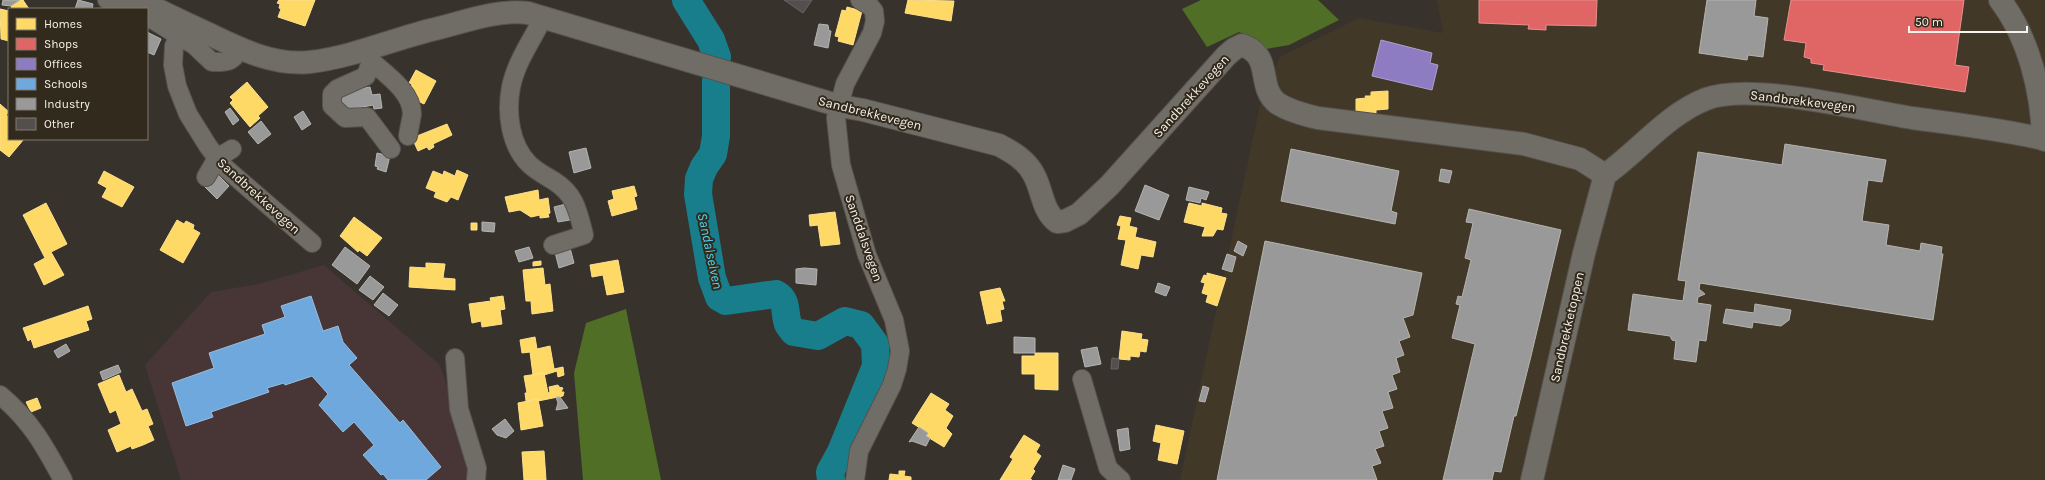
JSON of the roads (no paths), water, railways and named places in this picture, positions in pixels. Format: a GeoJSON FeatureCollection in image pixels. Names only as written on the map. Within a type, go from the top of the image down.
{"type":"FeatureCollection","features":[{"type":"Feature","properties":{"kind":"street"},"geometry":{"type":"LineString","coordinates":[[106,0],[127,8]]}},
{"type":"Feature","properties":{"kind":"street","name":"Sandbrekkevegen"},"geometry":{"type":"LineString","coordinates":[[138,0],[239,49],[276,60],[308,62],[368,55],[410,35],[503,13],[519,12],[840,106],[897,119],[1005,148],[1015,153],[1026,164],[1034,176],[1045,207],[1051,217],[1057,222],[1065,221],[1079,214],[1109,186],[1226,56],[1234,49],[1242,45],[1253,48],[1258,54],[1269,93],[1277,102],[1302,114],[1318,118],[1524,144],[1580,160],[1605,175],[1627,160],[1662,126],[1681,113],[1707,99],[1742,94],[1822,102],[1948,124],[2002,130],[2044,139]]}},
{"type":"Feature","properties":{"kind":"street","name":"Sanddalsvegen"},"geometry":{"type":"LineString","coordinates":[[855,480],[859,451],[892,385],[897,369],[900,344],[889,305],[867,255],[841,165],[836,118],[846,84],[870,38],[875,21],[874,11],[870,6],[860,0]]}},
{"type":"Feature","properties":{"kind":"street"},"geometry":{"type":"LineString","coordinates":[[2000,0],[2019,33],[2034,75],[2043,119],[2044,139]]}},
{"type":"Feature","properties":{"kind":"street"},"geometry":{"type":"LineString","coordinates":[[148,17],[194,45],[212,62],[229,62],[236,57],[239,49]]}},
{"type":"Feature","properties":{"kind":"street"},"geometry":{"type":"LineString","coordinates":[[543,18],[522,56],[511,87],[510,114],[512,134],[518,151],[530,165],[570,194],[577,208],[584,235],[553,245]]}},
{"type":"Feature","properties":{"kind":"street","name":"Sandbrekkevegen"},"geometry":{"type":"LineString","coordinates":[[180,36],[174,46],[173,65],[177,86],[188,114],[222,165],[312,244]]}},
{"type":"Feature","properties":{"kind":"street"},"geometry":{"type":"LineString","coordinates":[[368,55],[409,100],[412,113],[408,136]]}},
{"type":"Feature","properties":{"kind":"street"},"geometry":{"type":"LineString","coordinates":[[368,55],[366,76],[337,89],[332,94],[332,106],[345,118],[367,117],[391,149]]}},
{"type":"Feature","properties":{"kind":"street"},"geometry":{"type":"LineString","coordinates":[[206,177],[217,158],[232,150]]}},
{"type":"Feature","properties":{"kind":"street","name":"Sandbrekketoppen"},"geometry":{"type":"LineString","coordinates":[[1532,480],[1584,253],[1605,175]]}},
{"type":"Feature","properties":{"kind":"street"},"geometry":{"type":"LineString","coordinates":[[455,358],[456,387],[459,408],[478,468],[476,480]]}},
{"type":"Feature","properties":{"kind":"street"},"geometry":{"type":"LineString","coordinates":[[1082,379],[1108,468],[1122,480]]}},
{"type":"Feature","properties":{"kind":"street"},"geometry":{"type":"LineString","coordinates":[[0,396],[17,410],[41,439],[63,480]]}},
{"type":"Feature","properties":{"kind":"waterway"},"geometry":{"type":"LineString","coordinates":[[686,0],[711,40],[717,57]]}},
{"type":"Feature","properties":{"kind":"waterway","name":"Sandalselven"},"geometry":{"type":"LineString","coordinates":[[716,81],[716,136],[713,154],[704,167],[699,179],[698,194],[712,278],[719,297],[726,301],[776,294],[784,303],[788,324],[794,332],[818,336],[845,321],[861,325],[875,344],[876,366],[841,452],[830,472],[831,480]]}}]}
